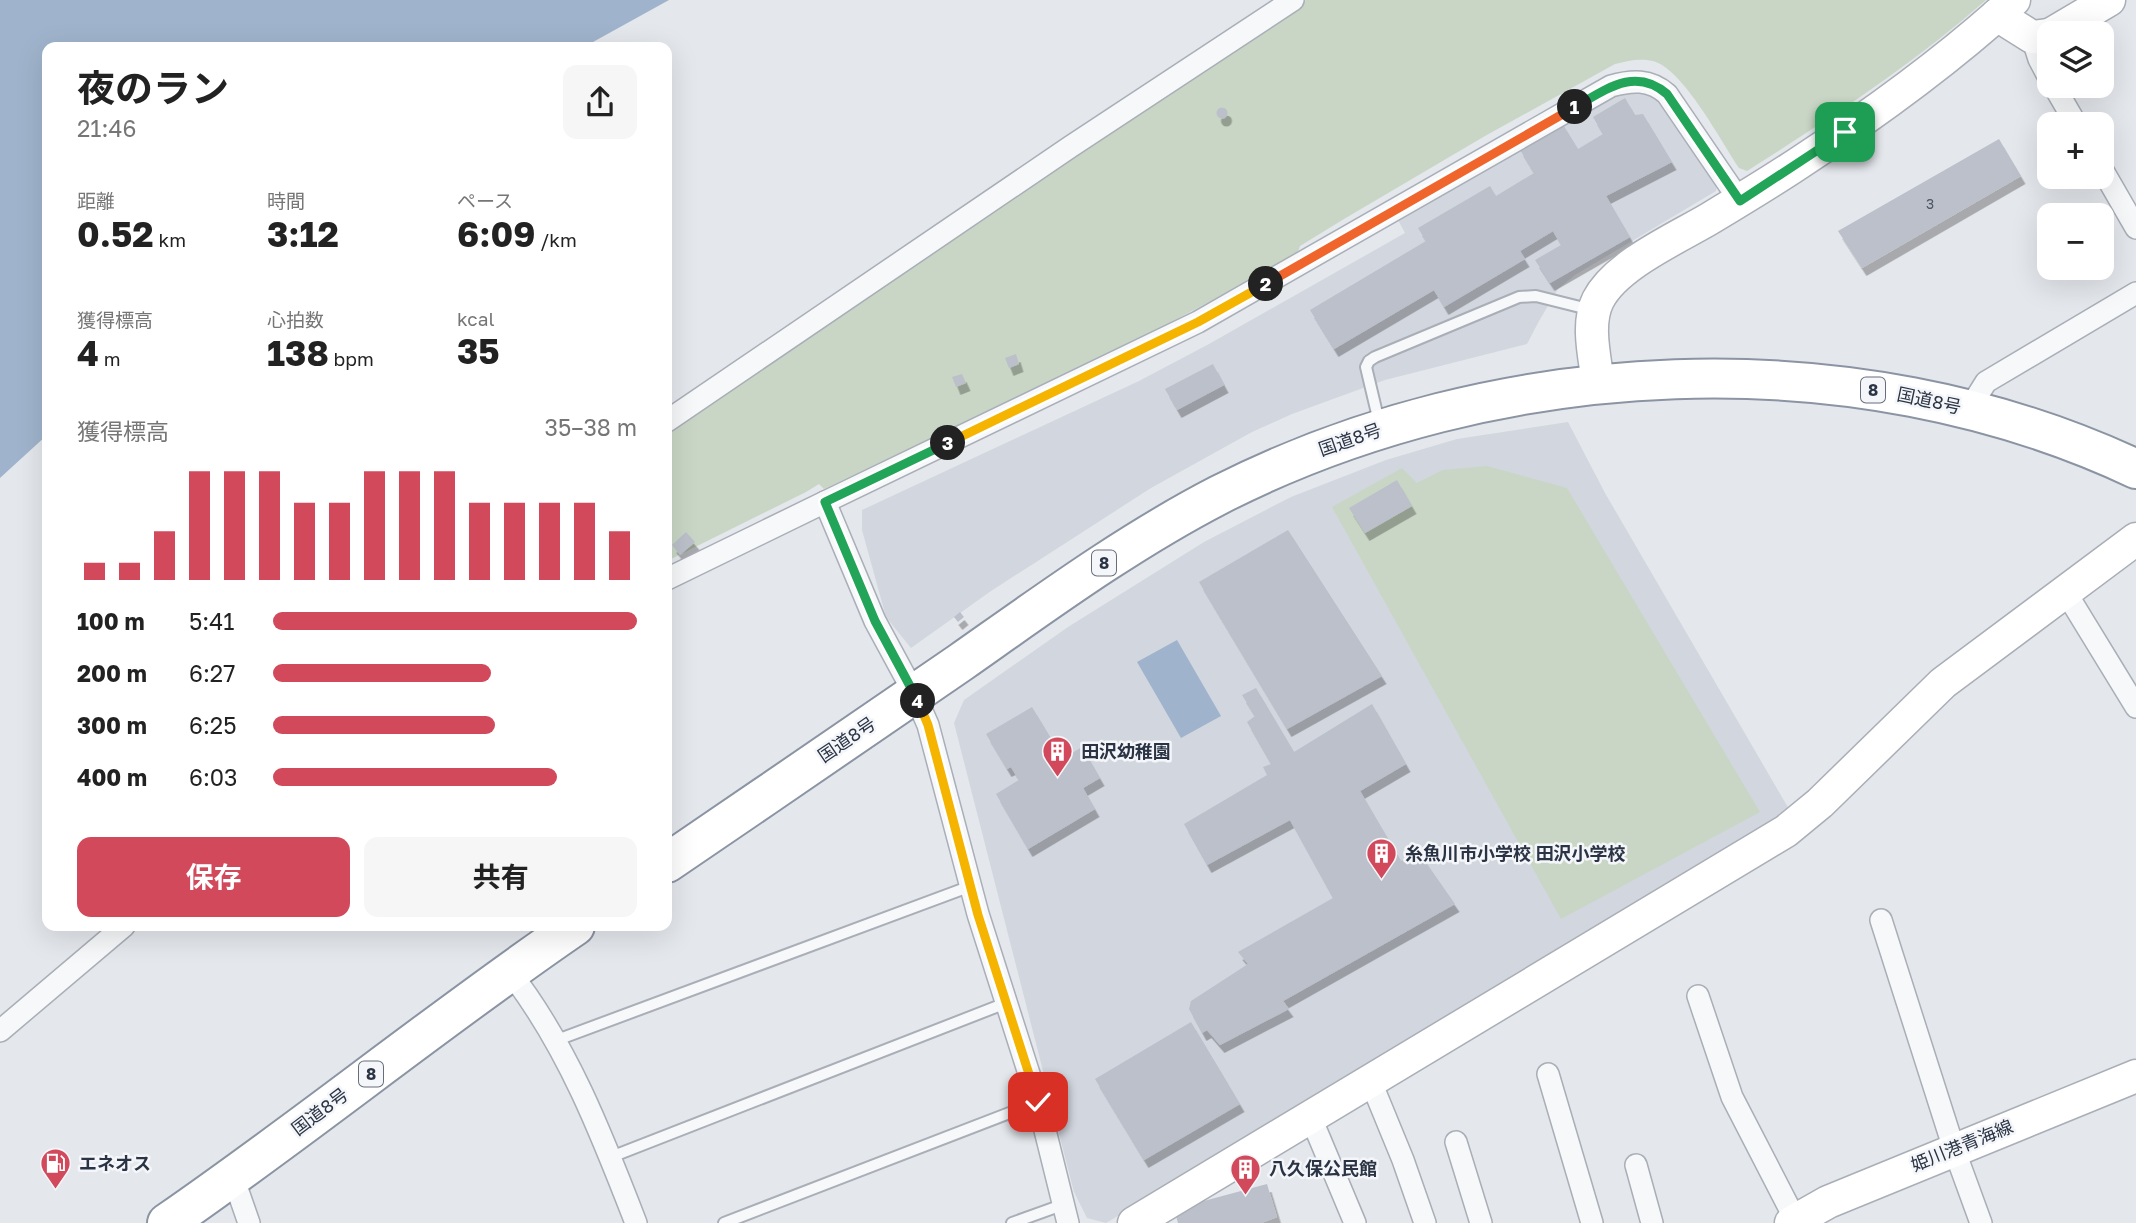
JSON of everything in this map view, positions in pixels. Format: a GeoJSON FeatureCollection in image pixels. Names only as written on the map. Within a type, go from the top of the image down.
{"type":"FeatureCollection","features":[{"type":"Feature","properties":{"kind":"highway","name":"国道8号"},"geometry":{"type":"LineString","coordinates":[[672,860],[1043,603],[1175,519],[1299,457],[1381,429],[1465,408],[1598,383],[1676,380],[1786,381],[1882,391],[1969,409],[2054,436],[2136,469]]}},
{"type":"Feature","properties":{"kind":"highway","name":"国道8号"},"geometry":{"type":"LineString","coordinates":[[167,1223],[233,1177],[509,971],[568,931]]}},
{"type":"Feature","properties":{"kind":"street"},"geometry":{"type":"LineString","coordinates":[[672,418],[1070,147],[1293,0]]}},
{"type":"Feature","properties":{"kind":"street"},"geometry":{"type":"LineString","coordinates":[[2071,21],[2109,0]]}},
{"type":"Feature","properties":{"kind":"street"},"geometry":{"type":"LineString","coordinates":[[1598,383],[1593,343],[1595,311],[1598,300],[1608,285],[1621,273],[1740,201],[1888,102],[2006,7],[2037,29]]}},
{"type":"Feature","properties":{"kind":"street"},"geometry":{"type":"LineString","coordinates":[[672,577],[1198,322],[1611,86],[1640,81],[1658,86],[1667,94],[1740,201]]}},
{"type":"Feature","properties":{"kind":"street"},"geometry":{"type":"LineString","coordinates":[[2114,189],[2136,228]]}},
{"type":"Feature","properties":{"kind":"street"},"geometry":{"type":"LineString","coordinates":[[1969,409],[1986,382],[2136,293]]}},
{"type":"Feature","properties":{"kind":"street"},"geometry":{"type":"LineString","coordinates":[[825,502],[875,621],[928,725],[978,915],[1038,1102],[1065,1214]]}},
{"type":"Feature","properties":{"kind":"street"},"geometry":{"type":"LineString","coordinates":[[1134,1223],[1787,831],[1820,803],[1943,683],[2136,539]]}},
{"type":"Feature","properties":{"kind":"street"},"geometry":{"type":"LineString","coordinates":[[2065,592],[2136,707]]}},
{"type":"Feature","properties":{"kind":"street"},"geometry":{"type":"LineString","coordinates":[[1881,920],[1954,1149],[1981,1223]]}},
{"type":"Feature","properties":{"kind":"street"},"geometry":{"type":"LineString","coordinates":[[0,1031],[118,931]]}},
{"type":"Feature","properties":{"kind":"street"},"geometry":{"type":"LineString","coordinates":[[509,971],[532,1000],[556,1040],[611,1157],[636,1223]]}},
{"type":"Feature","properties":{"kind":"street"},"geometry":{"type":"LineString","coordinates":[[1698,996],[1732,1097],[1794,1222]]}},
{"type":"Feature","properties":{"kind":"street"},"geometry":{"type":"LineString","coordinates":[[1548,1074],[1592,1223]]}},
{"type":"Feature","properties":{"kind":"street","name":"姫川港青海線"},"geometry":{"type":"LineString","coordinates":[[1794,1222],[1828,1202],[2136,1076]]}},
{"type":"Feature","properties":{"kind":"street"},"geometry":{"type":"LineString","coordinates":[[1371,1082],[1425,1223]]}},
{"type":"Feature","properties":{"kind":"street"},"geometry":{"type":"LineString","coordinates":[[1311,1118],[1354,1223]]}},
{"type":"Feature","properties":{"kind":"street"},"geometry":{"type":"LineString","coordinates":[[1456,1142],[1481,1223]]}},
{"type":"Feature","properties":{"kind":"street"},"geometry":{"type":"LineString","coordinates":[[1636,1165],[1651,1223]]}},
{"type":"Feature","properties":{"kind":"street"},"geometry":{"type":"LineString","coordinates":[[233,1177],[249,1223]]}},
{"type":"Feature","properties":{"kind":"lane"},"geometry":{"type":"LineString","coordinates":[[1381,429],[1366,367],[1375,356],[1519,297],[1536,296],[1595,311]]}},
{"type":"Feature","properties":{"kind":"lane"},"geometry":{"type":"LineString","coordinates":[[556,1040],[971,886]]}},
{"type":"Feature","properties":{"kind":"lane"},"geometry":{"type":"LineString","coordinates":[[611,1157],[1006,1003]]}},
{"type":"Feature","properties":{"kind":"lane"},"geometry":{"type":"LineString","coordinates":[[724,1223],[1038,1102]]}},
{"type":"Feature","properties":{"kind":"lane"},"geometry":{"type":"LineString","coordinates":[[1012,1223],[1065,1214]]}},
{"type":"Feature","properties":{"kind":"shaded area"},"geometry":{"type":"Polygon","coordinates":[[[1635,90],[1657,98],[1717,186],[1716,191],[1575,275],[1558,289],[1527,344],[1385,380],[1292,414],[1252,432],[1151,488],[991,591],[911,648],[886,617],[862,530],[862,510],[1139,381],[1209,344],[1405,233],[1398,220],[1612,94],[1635,90]]]}},
{"type":"Feature","properties":{"kind":"shaded area"},"geometry":{"type":"Polygon","coordinates":[[[1568,422],[1605,493],[1793,816],[1106,1223],[1087,1218],[1074,1192],[954,723],[964,700],[1068,627],[1204,542],[1291,497],[1386,460],[1457,439],[1568,422]]]}},
{"type":"Feature","properties":{"kind":"green space"},"geometry":{"type":"Polygon","coordinates":[[[1306,0],[1986,0],[1899,69],[1747,171],[1739,168],[1689,91],[1665,67],[1643,60],[1615,64],[1344,219],[1300,246],[1297,255],[1128,345],[824,489],[819,484],[672,559],[672,425],[1306,0]]]}},
{"type":"Feature","properties":{"kind":"green space"},"geometry":{"type":"Polygon","coordinates":[[[1487,466],[1567,488],[1760,812],[1561,919],[1332,507],[1402,468],[1417,483],[1443,470],[1487,466]]]}},
{"type":"Feature","properties":{"kind":"water"},"geometry":{"type":"Polygon","coordinates":[[[0,0],[669,0],[593,42],[42,42],[42,440],[0,478],[0,0]]]}},
{"type":"Feature","properties":{"kind":"water"},"geometry":{"type":"Polygon","coordinates":[[[1177,640],[1221,716],[1181,738],[1137,662],[1177,640]]]}},
{"type":"Feature","properties":{"kind":"building"},"geometry":{"type":"Polygon","coordinates":[[[1625,98],[1635,115],[1643,114],[1672,162],[1606,196],[1630,237],[1550,283],[1535,260],[1561,245],[1553,231],[1520,251],[1525,259],[1444,307],[1434,290],[1334,349],[1310,310],[1426,241],[1418,228],[1490,186],[1496,196],[1534,173],[1519,148],[1562,123],[1578,149],[1603,134],[1593,117],[1625,98]]]}},
{"type":"Feature","properties":{"kind":"building"},"geometry":{"type":"Polygon","coordinates":[[[1222,108],[1226,109],[1226,117],[1222,118],[1218,117],[1217,113],[1218,109],[1222,108]]]}},
{"type":"Feature","properties":{"kind":"building"},"geometry":{"type":"Polygon","coordinates":[[[1999,139],[2021,176],[1862,268],[1838,231],[1999,139]]]}},
{"type":"Feature","properties":{"kind":"building"},"geometry":{"type":"Polygon","coordinates":[[[1016,354],[1019,364],[1009,368],[1005,358],[1016,354]]]}},
{"type":"Feature","properties":{"kind":"building"},"geometry":{"type":"Polygon","coordinates":[[[1213,364],[1224,385],[1177,410],[1165,389],[1213,364]]]}},
{"type":"Feature","properties":{"kind":"building"},"geometry":{"type":"Polygon","coordinates":[[[962,374],[966,383],[956,387],[952,377],[962,374]]]}},
{"type":"Feature","properties":{"kind":"building"},"geometry":{"type":"Polygon","coordinates":[[[1397,480],[1412,506],[1365,533],[1349,508],[1397,480]]]}},
{"type":"Feature","properties":{"kind":"building"},"geometry":{"type":"Polygon","coordinates":[[[1288,530],[1382,676],[1287,729],[1199,582],[1288,530]]]}},
{"type":"Feature","properties":{"kind":"building"},"geometry":{"type":"Polygon","coordinates":[[[686,532],[695,542],[680,555],[672,545],[686,532]]]}},
{"type":"Feature","properties":{"kind":"building"},"geometry":{"type":"Polygon","coordinates":[[[960,612],[964,617],[958,622],[954,617],[960,612]]]}},
{"type":"Feature","properties":{"kind":"building","name":"糸魚川市小学校 田沢小学校"},"geometry":{"type":"Polygon","coordinates":[[[1256,688],[1294,752],[1372,704],[1406,764],[1360,791],[1401,861],[1418,851],[1455,904],[1283,1001],[1289,1009],[1220,1045],[1207,1030],[1202,1033],[1189,1009],[1191,1001],[1248,964],[1238,952],[1333,898],[1290,820],[1207,865],[1184,824],[1267,775],[1263,767],[1271,764],[1247,722],[1255,716],[1242,695],[1256,688]]]}},
{"type":"Feature","properties":{"kind":"building","name":"田沢幼稚園"},"geometry":{"type":"Polygon","coordinates":[[[1032,707],[1052,740],[1056,738],[1067,756],[1082,747],[1100,778],[1083,788],[1095,809],[1028,849],[996,794],[1019,780],[1011,767],[1007,769],[986,734],[1032,707]]]}},
{"type":"Feature","properties":{"kind":"building"},"geometry":{"type":"Polygon","coordinates":[[[1191,1022],[1240,1104],[1144,1160],[1095,1079],[1191,1022]]]}},
{"type":"Feature","properties":{"kind":"building","name":"八久保公民館"},"geometry":{"type":"Polygon","coordinates":[[[1267,1184],[1277,1217],[1261,1223],[1178,1223],[1174,1209],[1267,1184]]]}},
{"type":"Feature","properties":{"kind":"place","name":"田沢幼稚園"},"geometry":{"type":"Point","coordinates":[1058,779]}},
{"type":"Feature","properties":{"kind":"place","name":"糸魚川市小学校 田沢小学校"},"geometry":{"type":"Point","coordinates":[1382,881]}},
{"type":"Feature","properties":{"kind":"place","name":"エネオス"},"geometry":{"type":"Point","coordinates":[56,1191]}},
{"type":"Feature","properties":{"kind":"place","name":"八久保公民館"},"geometry":{"type":"Point","coordinates":[1246,1196]}},
{"type":"Feature","properties":{"kind":"route"},"geometry":{"type":"LineString","coordinates":[[1038,1102],[978,915],[928,725],[875,621],[825,502],[1198,322],[1611,86],[1640,81],[1658,86],[1667,94],[1740,201],[1845,132]]}}]}
